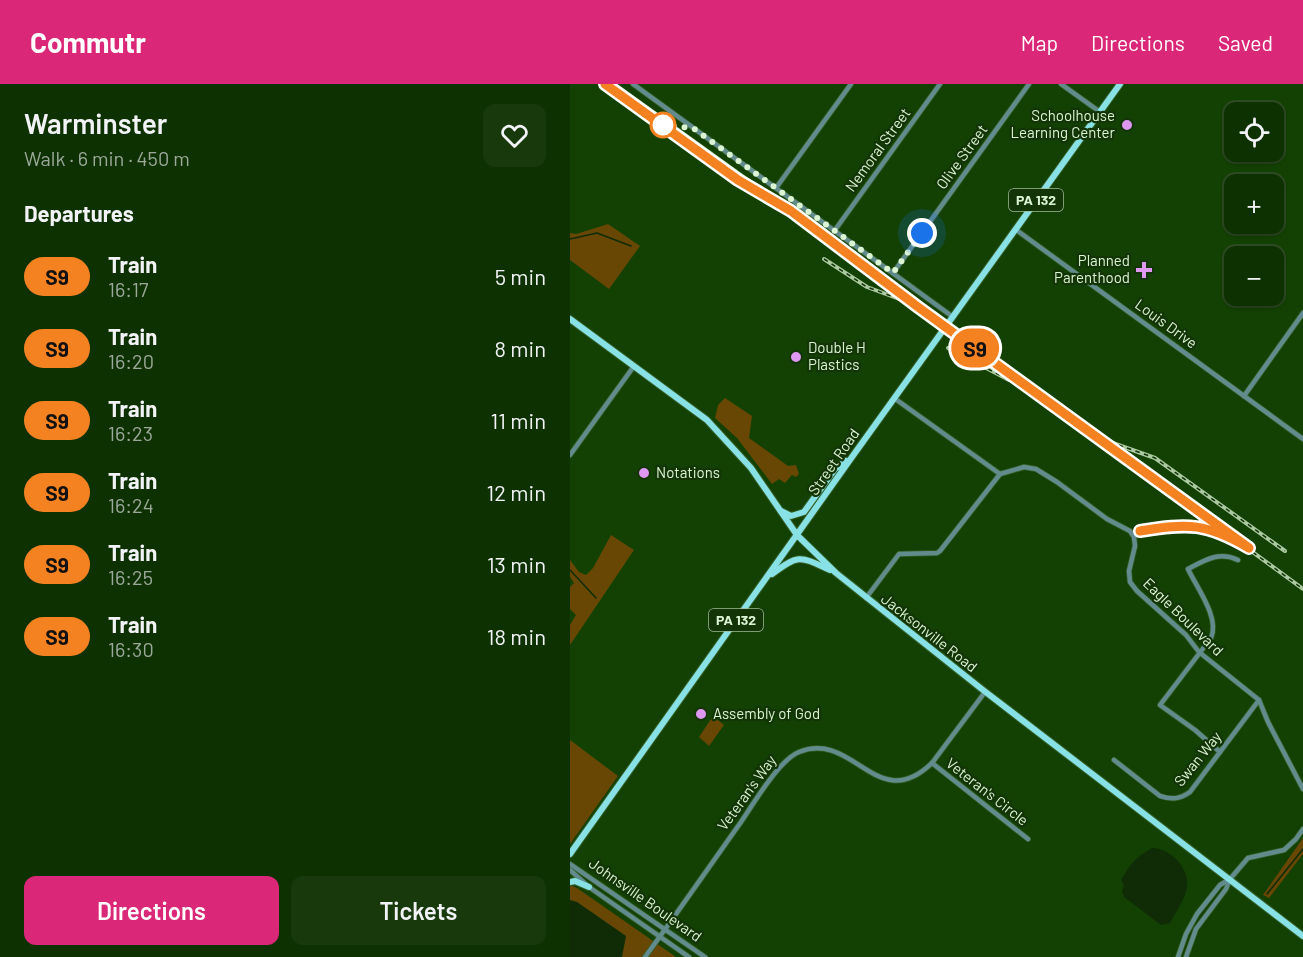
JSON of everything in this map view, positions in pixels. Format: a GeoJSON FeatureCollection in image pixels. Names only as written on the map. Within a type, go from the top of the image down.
{"type":"FeatureCollection","features":[{"type":"Feature","properties":{"kind":"main road","name":"Street Road"},"geometry":{"type":"LineString","coordinates":[[570,854],[1120,84]]}},
{"type":"Feature","properties":{"kind":"main road","name":"Jacksonville Road"},"geometry":{"type":"LineString","coordinates":[[570,320],[707,420],[745,461],[796,535],[836,573],[985,692],[1303,936]]}},
{"type":"Feature","properties":{"kind":"main road"},"geometry":{"type":"LineString","coordinates":[[778,510],[790,516],[804,512],[835,469],[852,457]]}},
{"type":"Feature","properties":{"kind":"main road"},"geometry":{"type":"LineString","coordinates":[[766,577],[796,559],[807,560],[836,573]]}},
{"type":"Feature","properties":{"kind":"main road"},"geometry":{"type":"LineString","coordinates":[[570,882],[575,881],[589,887]]}},
{"type":"Feature","properties":{"kind":"street"},"geometry":{"type":"LineString","coordinates":[[633,84],[953,317]]}},
{"type":"Feature","properties":{"kind":"street"},"geometry":{"type":"LineString","coordinates":[[776,188],[850,84]]}},
{"type":"Feature","properties":{"kind":"street","name":"Nemoral Street"},"geometry":{"type":"LineString","coordinates":[[835,230],[940,84]]}},
{"type":"Feature","properties":{"kind":"street","name":"Olive Street"},"geometry":{"type":"LineString","coordinates":[[893,273],[1029,84]]}},
{"type":"Feature","properties":{"kind":"street"},"geometry":{"type":"LineString","coordinates":[[1061,84],[1100,112]]}},
{"type":"Feature","properties":{"kind":"street","name":"Louis Drive"},"geometry":{"type":"LineString","coordinates":[[1015,229],[1303,439]]}},
{"type":"Feature","properties":{"kind":"street"},"geometry":{"type":"LineString","coordinates":[[1244,396],[1303,313]]}},
{"type":"Feature","properties":{"kind":"street"},"geometry":{"type":"LineString","coordinates":[[570,455],[634,366]]}},
{"type":"Feature","properties":{"kind":"street"},"geometry":{"type":"LineString","coordinates":[[866,598],[900,554],[940,551],[1000,474],[894,398]]}},
{"type":"Feature","properties":{"kind":"street","name":"Eagle Boulevard"},"geometry":{"type":"LineString","coordinates":[[1000,474],[1024,467],[1036,469],[1107,519],[1130,531],[1136,546],[1129,571],[1130,582],[1186,635],[1199,652],[1259,700]]}},
{"type":"Feature","properties":{"kind":"street"},"geometry":{"type":"LineString","coordinates":[[1220,752],[1195,730],[1160,705],[1212,636],[1214,628],[1209,611],[1188,569],[1214,556],[1226,556],[1238,560]]}},
{"type":"Feature","properties":{"kind":"street","name":"Veteran's Way"},"geometry":{"type":"LineString","coordinates":[[645,957],[783,763],[793,754],[810,749],[829,750],[843,755],[874,776],[900,781],[914,777],[932,763],[985,692]]}},
{"type":"Feature","properties":{"kind":"street"},"geometry":{"type":"LineString","coordinates":[[1259,700],[1303,789]]}},
{"type":"Feature","properties":{"kind":"street","name":"Swan Way"},"geometry":{"type":"LineString","coordinates":[[1114,760],[1161,796],[1169,799],[1181,798],[1190,792],[1259,700]]}},
{"type":"Feature","properties":{"kind":"street","name":"Veteran's Circle"},"geometry":{"type":"LineString","coordinates":[[932,763],[1028,839]]}},
{"type":"Feature","properties":{"kind":"street"},"geometry":{"type":"LineString","coordinates":[[1178,957],[1186,934],[1197,914],[1220,885],[1230,879],[1248,858],[1284,850],[1303,829]]}},
{"type":"Feature","properties":{"kind":"street","name":"Johnsville Boulevard"},"geometry":{"type":"LineString","coordinates":[[570,864],[705,957]]}},
{"type":"Feature","properties":{"kind":"street","name":"Johnsville Boulevard"},"geometry":{"type":"LineString","coordinates":[[570,870],[589,887],[689,957]]}},
{"type":"Feature","properties":{"kind":"street"},"geometry":{"type":"LineString","coordinates":[[1186,957],[1196,929],[1227,889],[1230,879]]}},
{"type":"Feature","properties":{"kind":"shaded area"},"geometry":{"type":"Polygon","coordinates":[[[608,224],[640,246],[609,289],[570,260],[570,233],[576,234],[608,224]]]}},
{"type":"Feature","properties":{"kind":"shaded area"},"geometry":{"type":"Polygon","coordinates":[[[725,398],[752,416],[749,438],[788,466],[796,465],[799,474],[796,477],[792,475],[785,483],[779,479],[772,484],[737,438],[715,418],[718,405],[725,398]]]}},
{"type":"Feature","properties":{"kind":"shaded area"},"geometry":{"type":"Polygon","coordinates":[[[611,535],[634,550],[570,645],[570,625],[576,615],[570,609],[570,587],[574,583],[570,577],[570,560],[579,572],[586,575],[593,568],[611,535]]]}},
{"type":"Feature","properties":{"kind":"shaded area"},"geometry":{"type":"Polygon","coordinates":[[[713,716],[724,725],[709,746],[699,737],[713,716]]]}},
{"type":"Feature","properties":{"kind":"shaded area"},"geometry":{"type":"Polygon","coordinates":[[[570,740],[618,776],[570,844],[570,740]]]}},
{"type":"Feature","properties":{"kind":"shaded area"},"geometry":{"type":"Polygon","coordinates":[[[1303,838],[1303,854],[1269,898],[1263,895],[1303,838]]]}},
{"type":"Feature","properties":{"kind":"shaded area"},"geometry":{"type":"Polygon","coordinates":[[[1152,848],[1162,850],[1177,860],[1183,868],[1187,884],[1183,899],[1170,923],[1161,925],[1124,897],[1122,891],[1124,885],[1121,880],[1128,869],[1137,858],[1152,848]]]}},
{"type":"Feature","properties":{"kind":"shaded area"},"geometry":{"type":"Polygon","coordinates":[[[570,885],[577,888],[676,957],[570,957],[570,885]]]}},
{"type":"Feature","properties":{"kind":"shaded area"},"geometry":{"type":"Polygon","coordinates":[[[570,900],[577,902],[626,936],[622,957],[570,957],[570,900]]]}},
{"type":"Feature","properties":{"kind":"waterway"},"geometry":{"type":"LineString","coordinates":[[570,239],[597,233],[631,246]]}},
{"type":"Feature","properties":{"kind":"waterway"},"geometry":{"type":"LineString","coordinates":[[570,570],[596,598]]}},
{"type":"Feature","properties":{"kind":"waterway"},"geometry":{"type":"LineString","coordinates":[[1267,894],[1303,849]]}},
{"type":"Feature","properties":{"kind":"railway"},"geometry":{"type":"LineString","coordinates":[[614,84],[791,211],[857,262],[1303,589]]}},
{"type":"Feature","properties":{"kind":"railway"},"geometry":{"type":"LineString","coordinates":[[824,259],[867,287],[902,300]]}},
{"type":"Feature","properties":{"kind":"railway"},"geometry":{"type":"LineString","coordinates":[[948,348],[1009,380]]}},
{"type":"Feature","properties":{"kind":"railway"},"geometry":{"type":"LineString","coordinates":[[1110,442],[1155,458],[1285,551]]}},
{"type":"Feature","properties":{"kind":"railway"},"geometry":{"type":"LineString","coordinates":[[1140,531],[1190,526],[1220,532]]}},
{"type":"Feature","properties":{"kind":"train","name":"S9"},"geometry":{"type":"LineString","coordinates":[[605,84],[738,180],[791,211],[918,307],[1249,548],[1226,535],[1200,526],[1173,526],[1140,531]]}},
{"type":"Feature","properties":{"kind":"place","name":"Schoolhouse Learning Center"},"geometry":{"type":"Point","coordinates":[1127,125]}},
{"type":"Feature","properties":{"kind":"place","name":"Planned Parenthood"},"geometry":{"type":"Point","coordinates":[1144,270]}},
{"type":"Feature","properties":{"kind":"place","name":"Double H Plastics"},"geometry":{"type":"Point","coordinates":[796,357]}},
{"type":"Feature","properties":{"kind":"place","name":"Notations"},"geometry":{"type":"Point","coordinates":[644,473]}},
{"type":"Feature","properties":{"kind":"place","name":"Assembly of God"},"geometry":{"type":"Point","coordinates":[701,714]}},
{"type":"Feature","properties":{"kind":"route"},"geometry":{"type":"LineString","coordinates":[[663,125],[693,128],[893,273],[922,233]]}}]}
